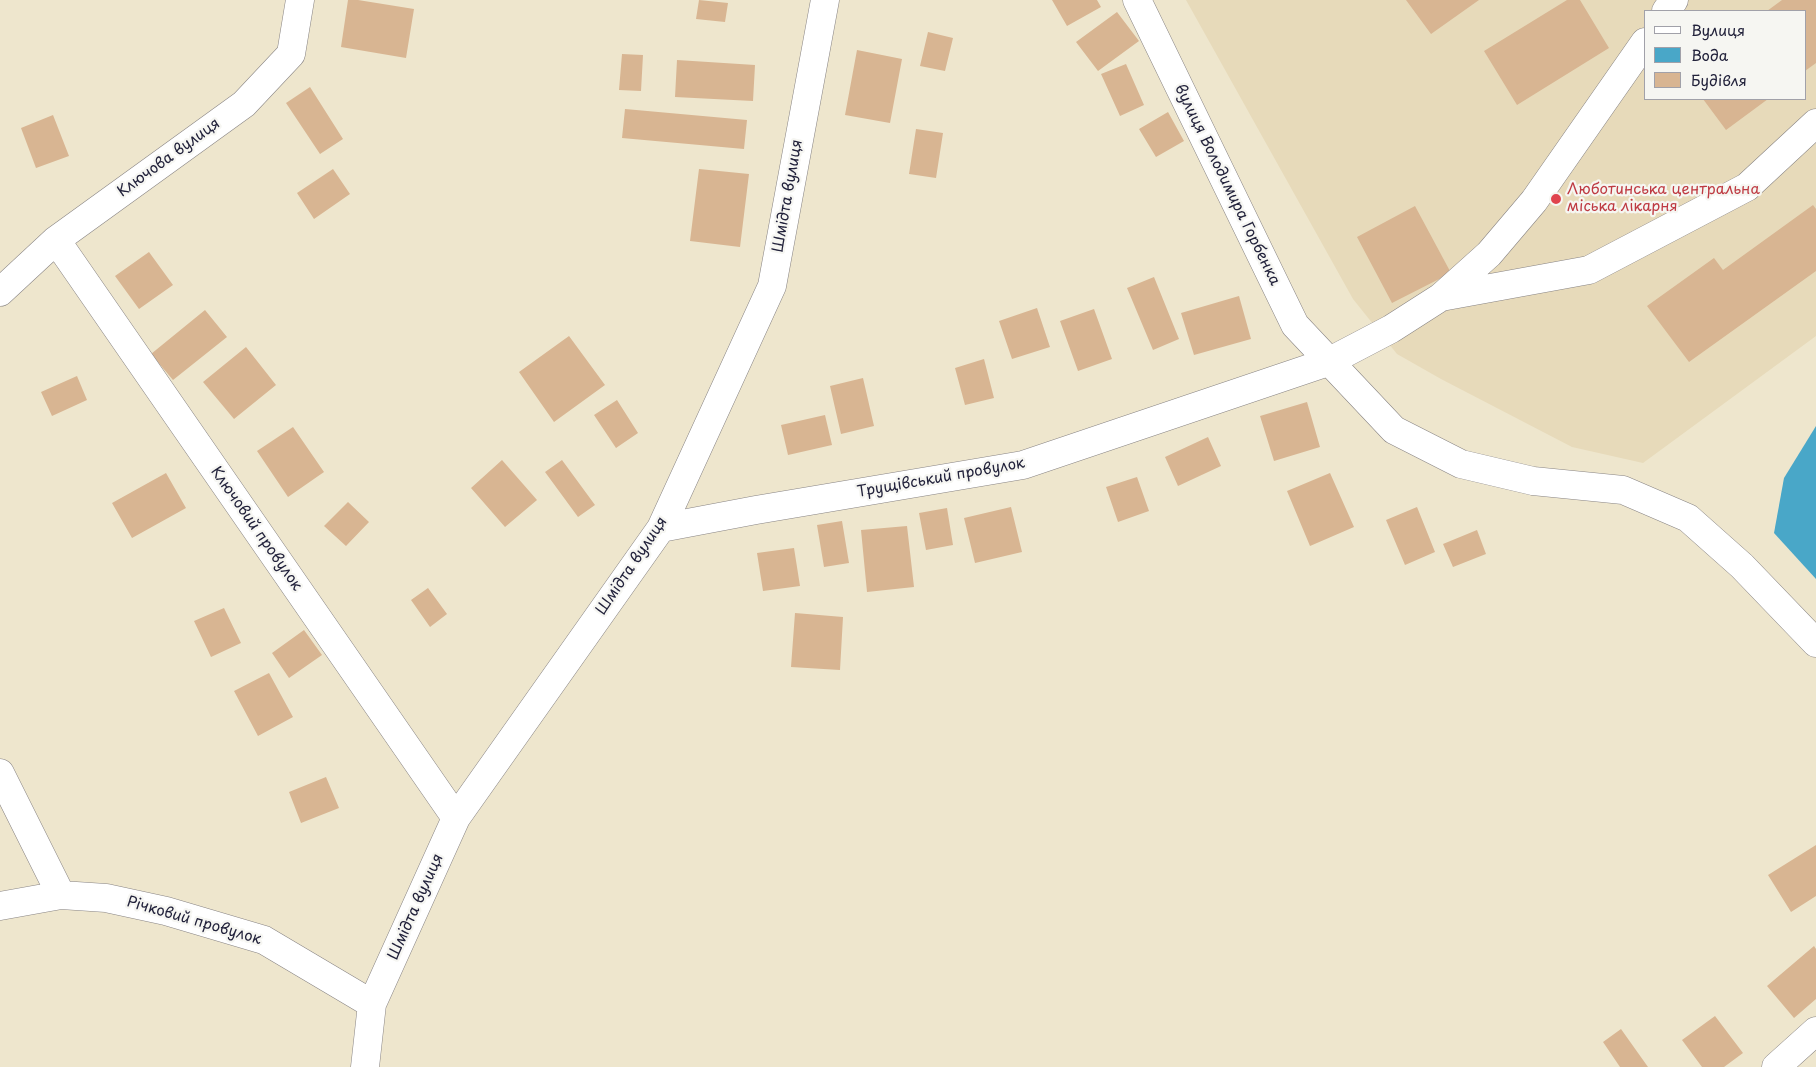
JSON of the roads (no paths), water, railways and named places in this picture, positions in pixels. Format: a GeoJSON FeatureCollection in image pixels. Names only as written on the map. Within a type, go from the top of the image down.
{"type":"FeatureCollection","features":[{"type":"Feature","properties":{"kind":"street","name":"Ключова вулиця"},"geometry":{"type":"LineString","coordinates":[[0,292],[56,240],[244,104],[290,54],[300,0]]}},
{"type":"Feature","properties":{"kind":"street","name":"Шмідта вулиця"},"geometry":{"type":"LineString","coordinates":[[365,1067],[372,1004],[456,818],[661,528],[772,286],[824,0]]}},
{"type":"Feature","properties":{"kind":"street","name":"вулиця Володимира Горбенка"},"geometry":{"type":"LineString","coordinates":[[1137,0],[1295,325],[1394,430],[1461,464],[1533,481],[1623,490],[1688,518],[1742,566],[1816,644]]}},
{"type":"Feature","properties":{"kind":"street"},"geometry":{"type":"LineString","coordinates":[[1328,362],[1391,329],[1441,297],[1489,254],[1534,201],[1644,43]]}},
{"type":"Feature","properties":{"kind":"street"},"geometry":{"type":"LineString","coordinates":[[1441,297],[1589,270],[1747,187],[1816,123]]}},
{"type":"Feature","properties":{"kind":"street","name":"Ключовий провулок"},"geometry":{"type":"LineString","coordinates":[[56,240],[456,818]]}},
{"type":"Feature","properties":{"kind":"street","name":"Трущівський провулок"},"geometry":{"type":"LineString","coordinates":[[661,528],[1023,465],[1328,362]]}},
{"type":"Feature","properties":{"kind":"street"},"geometry":{"type":"LineString","coordinates":[[0,773],[61,895]]}},
{"type":"Feature","properties":{"kind":"street","name":"Річковий провулок"},"geometry":{"type":"LineString","coordinates":[[0,906],[61,895],[106,898],[166,910],[264,940],[372,1004]]}},
{"type":"Feature","properties":{"kind":"street"},"geometry":{"type":"LineString","coordinates":[[1776,1067],[1816,1031]]}},
{"type":"Feature","properties":{"kind":"water"},"geometry":{"type":"Polygon","coordinates":[[[1816,426],[1816,579],[1774,533],[1784,478],[1816,426]]]}},
{"type":"Feature","properties":{"kind":"place","name":"Люботинська центральна міська лікарня"},"geometry":{"type":"Point","coordinates":[1556,199]}}]}
